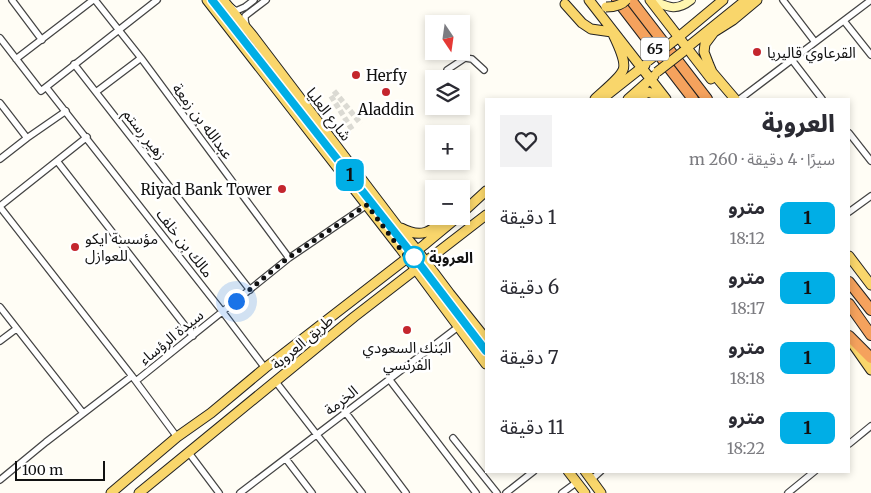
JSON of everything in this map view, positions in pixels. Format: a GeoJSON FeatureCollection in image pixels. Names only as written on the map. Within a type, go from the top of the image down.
{"type":"FeatureCollection","features":[{"type":"Feature","properties":{"kind":"highway","name":"65"},"geometry":{"type":"LineString","coordinates":[[617,0],[693,98]]}},
{"type":"Feature","properties":{"kind":"highway","name":"65"},"geometry":{"type":"LineString","coordinates":[[631,0],[706,98]]}},
{"type":"Feature","properties":{"kind":"highway"},"geometry":{"type":"LineString","coordinates":[[850,283],[871,310]]}},
{"type":"Feature","properties":{"kind":"highway"},"geometry":{"type":"LineString","coordinates":[[850,305],[871,335]]}},
{"type":"Feature","properties":{"kind":"highway"},"geometry":{"type":"LineString","coordinates":[[850,338],[871,358]]}},
{"type":"Feature","properties":{"kind":"main road","name":"شارع العليا"},"geometry":{"type":"LineString","coordinates":[[207,0],[367,205],[485,363]]}},
{"type":"Feature","properties":{"kind":"main road"},"geometry":{"type":"LineString","coordinates":[[590,0],[606,7],[619,5],[626,0]]}},
{"type":"Feature","properties":{"kind":"main road"},"geometry":{"type":"LineString","coordinates":[[590,0],[612,32],[645,65],[650,79],[665,98]]}},
{"type":"Feature","properties":{"kind":"main road"},"geometry":{"type":"LineString","coordinates":[[651,0],[686,50],[726,98]]}},
{"type":"Feature","properties":{"kind":"main road"},"geometry":{"type":"LineString","coordinates":[[603,98],[723,0]]}},
{"type":"Feature","properties":{"kind":"main road"},"geometry":{"type":"LineString","coordinates":[[629,98],[657,72],[746,0]]}},
{"type":"Feature","properties":{"kind":"main road"},"geometry":{"type":"LineString","coordinates":[[696,41],[733,20],[757,0]]}},
{"type":"Feature","properties":{"kind":"main road","name":"شارع العليا"},"geometry":{"type":"LineString","coordinates":[[225,2],[485,338]]}},
{"type":"Feature","properties":{"kind":"main road"},"geometry":{"type":"LineString","coordinates":[[215,10],[228,14],[225,2]]}},
{"type":"Feature","properties":{"kind":"main road"},"geometry":{"type":"LineString","coordinates":[[565,4],[582,23],[591,29],[612,32]]}},
{"type":"Feature","properties":{"kind":"main road"},"geometry":{"type":"LineString","coordinates":[[719,22],[705,44],[704,52],[712,72],[734,98]]}},
{"type":"Feature","properties":{"kind":"main road"},"geometry":{"type":"LineString","coordinates":[[596,98],[624,68],[623,58],[612,32]]}},
{"type":"Feature","properties":{"kind":"main road"},"geometry":{"type":"LineString","coordinates":[[639,98],[648,92],[659,98]]}},
{"type":"Feature","properties":{"kind":"main road","name":"طريق العروبة"},"geometry":{"type":"LineString","coordinates":[[470,206],[485,192]]}},
{"type":"Feature","properties":{"kind":"main road"},"geometry":{"type":"LineString","coordinates":[[470,201],[478,198]]}},
{"type":"Feature","properties":{"kind":"main road","name":"طريق العروبة"},"geometry":{"type":"LineString","coordinates":[[139,493],[354,317],[485,216]]}},
{"type":"Feature","properties":{"kind":"main road"},"geometry":{"type":"LineString","coordinates":[[398,226],[408,232],[425,234],[437,225]]}},
{"type":"Feature","properties":{"kind":"main road","name":"طريق العروبة"},"geometry":{"type":"LineString","coordinates":[[111,493],[177,437],[448,225]]}},
{"type":"Feature","properties":{"kind":"main road"},"geometry":{"type":"LineString","coordinates":[[850,257],[871,285]]}},
{"type":"Feature","properties":{"kind":"main road"},"geometry":{"type":"LineString","coordinates":[[850,338],[871,370]]}},
{"type":"Feature","properties":{"kind":"main road"},"geometry":{"type":"LineString","coordinates":[[570,473],[585,493]]}},
{"type":"Feature","properties":{"kind":"main road"},"geometry":{"type":"LineString","coordinates":[[586,473],[601,493]]}},
{"type":"Feature","properties":{"kind":"street"},"geometry":{"type":"LineString","coordinates":[[12,0],[42,40]]}},
{"type":"Feature","properties":{"kind":"street"},"geometry":{"type":"LineString","coordinates":[[16,59],[94,0]]}},
{"type":"Feature","properties":{"kind":"street","name":"عبدالله بن زمعة"},"geometry":{"type":"LineString","coordinates":[[94,0],[140,58],[288,258]]}},
{"type":"Feature","properties":{"kind":"street"},"geometry":{"type":"LineString","coordinates":[[0,38],[41,91],[157,0]]}},
{"type":"Feature","properties":{"kind":"street"},"geometry":{"type":"LineString","coordinates":[[225,2],[236,10],[245,7],[254,0]]}},
{"type":"Feature","properties":{"kind":"street"},"geometry":{"type":"LineString","coordinates":[[247,30],[246,16],[266,0]]}},
{"type":"Feature","properties":{"kind":"street"},"geometry":{"type":"LineString","coordinates":[[651,0],[675,8],[684,6],[691,0]]}},
{"type":"Feature","properties":{"kind":"street"},"geometry":{"type":"LineString","coordinates":[[783,0],[815,42]]}},
{"type":"Feature","properties":{"kind":"street"},"geometry":{"type":"LineString","coordinates":[[741,98],[871,0]]}},
{"type":"Feature","properties":{"kind":"street"},"geometry":{"type":"LineString","coordinates":[[844,21],[871,55]]}},
{"type":"Feature","properties":{"kind":"street"},"geometry":{"type":"LineString","coordinates":[[96,92],[140,58]]}},
{"type":"Feature","properties":{"kind":"street"},"geometry":{"type":"LineString","coordinates":[[448,70],[465,58],[472,59],[484,70]]}},
{"type":"Feature","properties":{"kind":"street"},"geometry":{"type":"LineString","coordinates":[[792,60],[821,98]]}},
{"type":"Feature","properties":{"kind":"street","name":"زهير رستم"},"geometry":{"type":"LineString","coordinates":[[74,64],[250,290]]}},
{"type":"Feature","properties":{"kind":"street","name":"مالك بن خلف"},"geometry":{"type":"LineString","coordinates":[[46,86],[265,368]]}},
{"type":"Feature","properties":{"kind":"street"},"geometry":{"type":"LineString","coordinates":[[0,103],[27,138]]}},
{"type":"Feature","properties":{"kind":"street"},"geometry":{"type":"LineString","coordinates":[[0,116],[7,111]]}},
{"type":"Feature","properties":{"kind":"street"},"geometry":{"type":"LineString","coordinates":[[0,159],[66,111]]}},
{"type":"Feature","properties":{"kind":"street"},"geometry":{"type":"LineString","coordinates":[[850,134],[871,161]]}},
{"type":"Feature","properties":{"kind":"street"},"geometry":{"type":"LineString","coordinates":[[87,137],[0,206],[134,378],[177,437]]}},
{"type":"Feature","properties":{"kind":"street"},"geometry":{"type":"LineString","coordinates":[[865,154],[871,150]]}},
{"type":"Feature","properties":{"kind":"street"},"geometry":{"type":"LineString","coordinates":[[57,161],[193,336]]}},
{"type":"Feature","properties":{"kind":"street"},"geometry":{"type":"LineString","coordinates":[[850,211],[871,196]]}},
{"type":"Feature","properties":{"kind":"street","name":"سيدة الرؤساء"},"geometry":{"type":"LineString","coordinates":[[0,480],[84,413],[193,336],[288,258],[367,205]]}},
{"type":"Feature","properties":{"kind":"street"},"geometry":{"type":"LineString","coordinates":[[0,307],[84,413]]}},
{"type":"Feature","properties":{"kind":"street","name":"الخرمة"},"geometry":{"type":"LineString","coordinates":[[240,493],[458,327]]}},
{"type":"Feature","properties":{"kind":"street"},"geometry":{"type":"LineString","coordinates":[[0,340],[16,329]]}},
{"type":"Feature","properties":{"kind":"street"},"geometry":{"type":"LineString","coordinates":[[389,379],[476,493]]}},
{"type":"Feature","properties":{"kind":"street"},"geometry":{"type":"LineString","coordinates":[[276,382],[362,493]]}},
{"type":"Feature","properties":{"kind":"street"},"geometry":{"type":"LineString","coordinates":[[346,413],[406,493]]}},
{"type":"Feature","properties":{"kind":"street"},"geometry":{"type":"LineString","coordinates":[[850,443],[871,426]]}},
{"type":"Feature","properties":{"kind":"street"},"geometry":{"type":"LineString","coordinates":[[453,438],[497,493]]}},
{"type":"Feature","properties":{"kind":"street"},"geometry":{"type":"LineString","coordinates":[[189,453],[219,493]]}},
{"type":"Feature","properties":{"kind":"street"},"geometry":{"type":"LineString","coordinates":[[286,459],[312,493]]}},
{"type":"Feature","properties":{"kind":"street"},"geometry":{"type":"LineString","coordinates":[[506,493],[531,473]]}},
{"type":"Feature","properties":{"kind":"street"},"geometry":{"type":"LineString","coordinates":[[591,480],[599,473]]}},
{"type":"Feature","properties":{"kind":"street"},"geometry":{"type":"LineString","coordinates":[[788,493],[812,473]]}},
{"type":"Feature","properties":{"kind":"street"},"geometry":{"type":"LineString","coordinates":[[562,493],[577,482]]}},
{"type":"Feature","properties":{"kind":"tunnel"},"geometry":{"type":"LineString","coordinates":[[334,91],[361,124]]}},
{"type":"Feature","properties":{"kind":"tunnel"},"geometry":{"type":"LineString","coordinates":[[331,96],[353,131]]}},
{"type":"Feature","properties":{"kind":"metro line","name":"1"},"geometry":{"type":"LineString","coordinates":[[212,0],[485,350]]}},
{"type":"Feature","properties":{"kind":"place","name":"القرعاوي قاليريا"},"geometry":{"type":"Point","coordinates":[757,52]}},
{"type":"Feature","properties":{"kind":"place","name":"Herfy"},"geometry":{"type":"Point","coordinates":[356,75]}},
{"type":"Feature","properties":{"kind":"place","name":"Aladdin"},"geometry":{"type":"Point","coordinates":[386,92]}},
{"type":"Feature","properties":{"kind":"place","name":"Riyad Bank Tower"},"geometry":{"type":"Point","coordinates":[282,189]}},
{"type":"Feature","properties":{"kind":"place","name":"مؤسسة ايكو للعوازل"},"geometry":{"type":"Point","coordinates":[75,247]}},
{"type":"Feature","properties":{"kind":"place","name":"العروبة"},"geometry":{"type":"Point","coordinates":[414,257]}},
{"type":"Feature","properties":{"kind":"place","name":"البنك السعودي الفرنسي"},"geometry":{"type":"Point","coordinates":[407,330]}},
{"type":"Feature","properties":{"kind":"route"},"geometry":{"type":"LineString","coordinates":[[236,301],[288,258],[367,205],[407,258],[414,257]]}}]}
